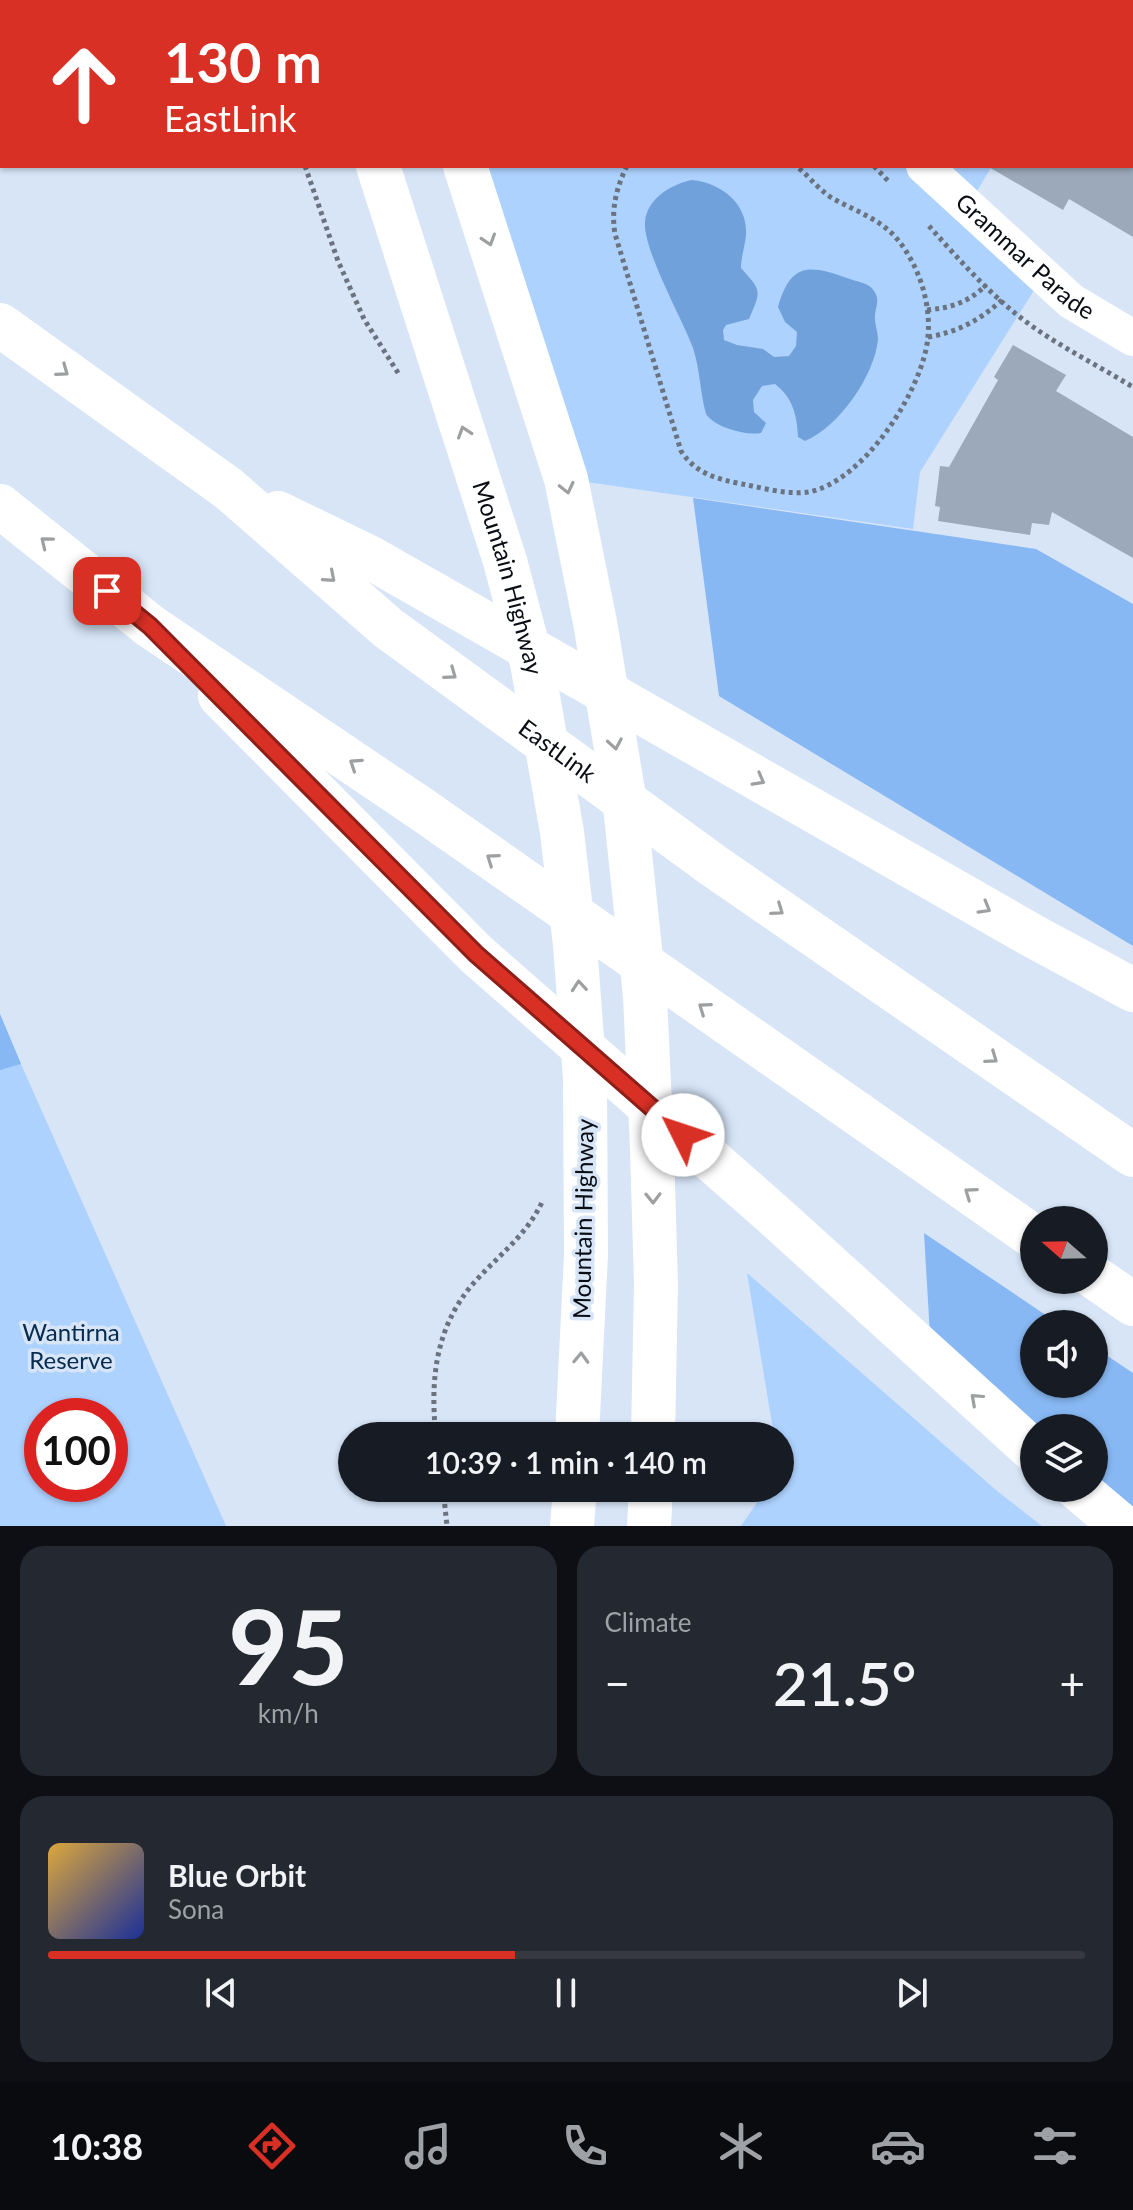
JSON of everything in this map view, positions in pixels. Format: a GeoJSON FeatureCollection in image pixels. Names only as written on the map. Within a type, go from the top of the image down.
{"type":"FeatureCollection","features":[{"type":"Feature","properties":{"kind":"main road","name":"Mountain Highway"},"geometry":{"type":"LineString","coordinates":[[379,168],[505,561],[532,663],[559,818],[574,931],[585,1078],[586,1255],[578,1422]]}},
{"type":"Feature","properties":{"kind":"main road"},"geometry":{"type":"LineString","coordinates":[[466,168],[566,479],[595,622],[624,797],[645,996],[652,1135],[656,1284],[653,1422]]}},
{"type":"Feature","properties":{"kind":"main road","name":"EastLink"},"geometry":{"type":"LineString","coordinates":[[0,325],[229,489],[388,628],[714,866],[1133,1155]]}},
{"type":"Feature","properties":{"kind":"main road"},"geometry":{"type":"LineString","coordinates":[[229,489],[371,558],[1133,990]]}},
{"type":"Feature","properties":{"kind":"main road"},"geometry":{"type":"LineString","coordinates":[[0,506],[150,626],[420,808],[1020,1227]]}},
{"type":"Feature","properties":{"kind":"main road"},"geometry":{"type":"LineString","coordinates":[[150,626],[476,954],[775,1216],[1020,1438]]}},
{"type":"Feature","properties":{"kind":"main road"},"geometry":{"type":"LineString","coordinates":[[1108,1287],[1133,1304]]}},
{"type":"Feature","properties":{"kind":"main road"},"geometry":{"type":"LineString","coordinates":[[572,1526],[574,1502]]}},
{"type":"Feature","properties":{"kind":"main road"},"geometry":{"type":"LineString","coordinates":[[649,1526],[650,1502]]}},
{"type":"Feature","properties":{"kind":"main road"},"geometry":{"type":"LineString","coordinates":[[1094,1502],[1122,1526]]}},
{"type":"Feature","properties":{"kind":"street","name":"Grammar Parade"},"geometry":{"type":"LineString","coordinates":[[926,168],[1071,301],[1133,338]]}},
{"type":"Feature","properties":{"kind":"path"},"geometry":{"type":"LineString","coordinates":[[626,168],[614,201],[612,218],[615,234],[675,434],[689,463],[714,478],[785,492],[808,492],[830,485],[861,460],[903,408],[914,386],[928,337],[927,310],[920,278],[897,239],[881,224],[831,197],[798,168]]}},
{"type":"Feature","properties":{"kind":"path"},"geometry":{"type":"LineString","coordinates":[[927,310],[946,308],[970,299],[986,285]]}},
{"type":"Feature","properties":{"kind":"path"},"geometry":{"type":"LineString","coordinates":[[928,337],[967,326],[1002,300]]}},
{"type":"Feature","properties":{"kind":"path"},"geometry":{"type":"LineString","coordinates":[[444,1502],[447,1526]]}},
{"type":"Feature","properties":{"kind":"green space"},"geometry":{"type":"Polygon","coordinates":[[[466,168],[991,168],[968,206],[1043,276],[920,472],[913,529],[566,479],[466,168]]]}},
{"type":"Feature","properties":{"kind":"green space","name":"Wantirna Reserve"},"geometry":{"type":"Polygon","coordinates":[[[0,1014],[21,1064],[226,1526],[0,1526],[0,1014]]]}},
{"type":"Feature","properties":{"kind":"green space"},"geometry":{"type":"Polygon","coordinates":[[[747,1273],[996,1490],[1042,1526],[741,1526],[757,1502],[794,1502],[794,1422],[772,1422],[747,1273]]]}},
{"type":"Feature","properties":{"kind":"shaded area"},"geometry":{"type":"Polygon","coordinates":[[[692,180],[713,186],[731,197],[743,214],[745,224],[741,268],[756,286],[756,302],[749,319],[726,325],[724,340],[763,349],[774,357],[789,356],[796,346],[797,332],[785,322],[778,307],[789,282],[803,271],[822,271],[862,283],[876,294],[878,339],[863,383],[830,424],[805,441],[798,437],[790,401],[775,384],[762,386],[753,400],[754,412],[766,423],[761,433],[731,430],[706,414],[693,348],[656,266],[645,222],[655,199],[676,185],[692,180]]]}},
{"type":"Feature","properties":{"kind":"shaded area"},"geometry":{"type":"Polygon","coordinates":[[[693,498],[1036,549],[1133,604],[1133,946],[719,696],[693,498]]]}},
{"type":"Feature","properties":{"kind":"shaded area"},"geometry":{"type":"Polygon","coordinates":[[[0,1014],[21,1064],[0,1070],[0,1014]]]}},
{"type":"Feature","properties":{"kind":"shaded area"},"geometry":{"type":"Polygon","coordinates":[[[924,1233],[1038,1310],[1020,1310],[1020,1398],[1108,1398],[1108,1356],[1133,1373],[1133,1507],[1108,1486],[1108,1414],[1023,1414],[930,1335],[924,1233]]]}},
{"type":"Feature","properties":{"kind":"building"},"geometry":{"type":"Polygon","coordinates":[[[990,168],[1133,168],[1133,237],[1069,199],[1063,210],[990,168]]]}},
{"type":"Feature","properties":{"kind":"building"},"geometry":{"type":"Polygon","coordinates":[[[1013,345],[1066,375],[1056,391],[1133,437],[1133,558],[1052,512],[1049,525],[1032,523],[1030,535],[938,521],[940,507],[935,506],[940,466],[949,467],[998,380],[994,377],[1013,345]]]}},
{"type":"Feature","properties":{"kind":"route"},"geometry":{"type":"LineString","coordinates":[[107,591],[150,626],[476,954],[683,1135]]}}]}
